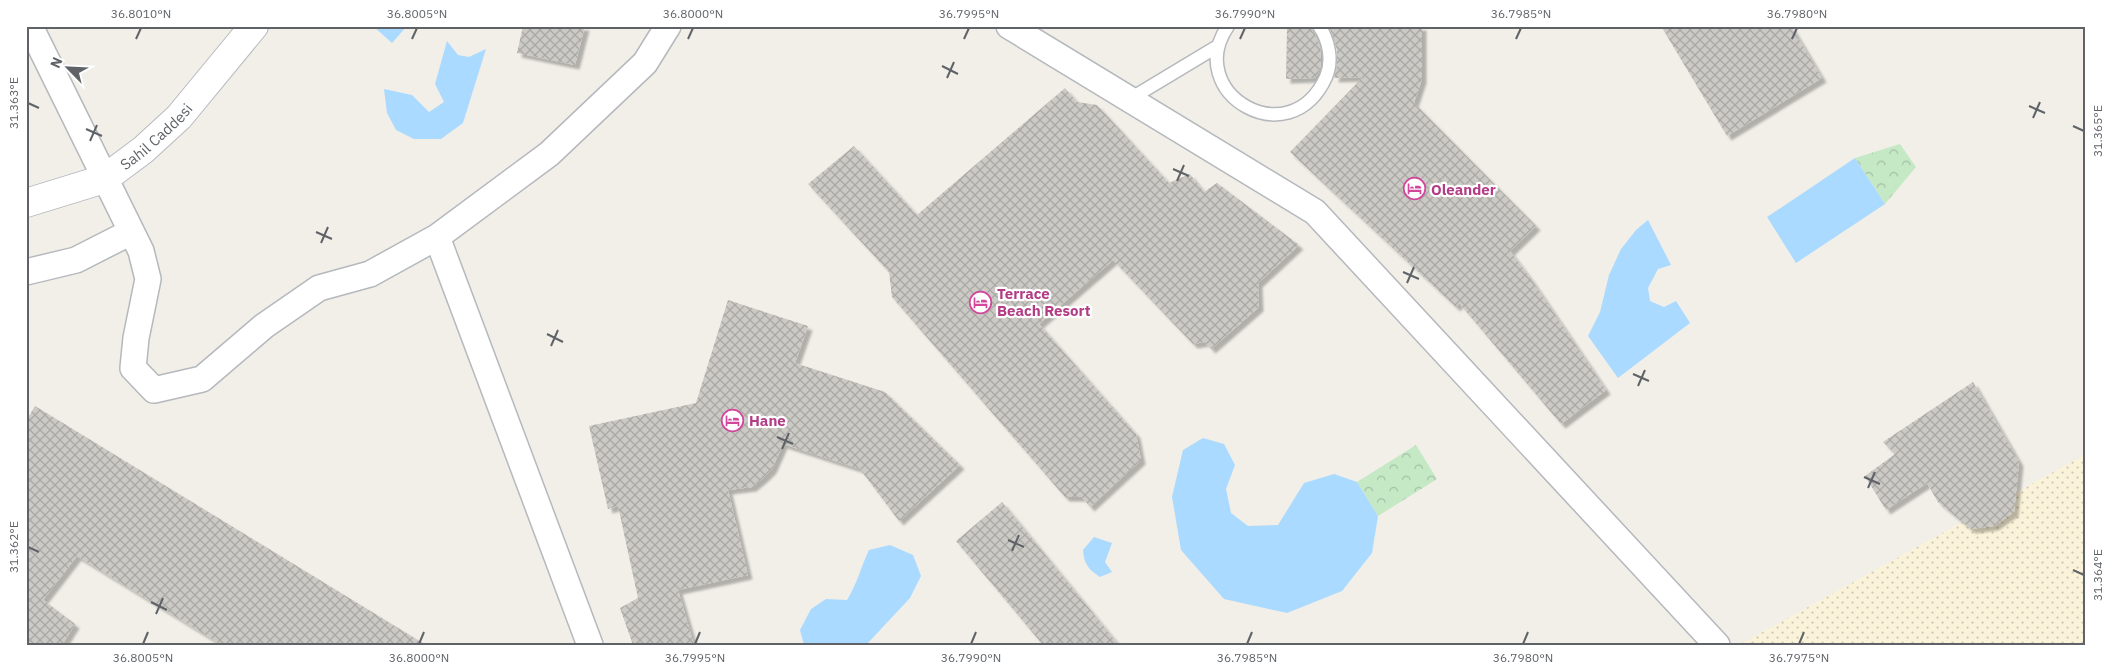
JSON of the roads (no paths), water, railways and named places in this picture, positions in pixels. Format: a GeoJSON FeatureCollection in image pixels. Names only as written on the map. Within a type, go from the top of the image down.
{"type":"FeatureCollection","features":[{"type":"Feature","properties":{"kind":"main road","name":"Sahil Caddesi"},"geometry":{"type":"LineString","coordinates":[[26,203],[104,179],[143,150],[179,116],[254,26]]}},
{"type":"Feature","properties":{"kind":"street"},"geometry":{"type":"LineString","coordinates":[[30,26],[141,251],[148,279],[136,338],[133,368],[154,390],[202,379],[264,326],[319,288],[370,274],[437,237],[549,154],[645,63],[668,26]]}},
{"type":"Feature","properties":{"kind":"street"},"geometry":{"type":"LineString","coordinates":[[1009,26],[1315,212],[1717,645]]}},
{"type":"Feature","properties":{"kind":"street"},"geometry":{"type":"LineString","coordinates":[[26,272],[76,260],[131,232]]}},
{"type":"Feature","properties":{"kind":"street"},"geometry":{"type":"LineString","coordinates":[[437,237],[590,645]]}},
{"type":"Feature","properties":{"kind":"lane"},"geometry":{"type":"LineString","coordinates":[[1228,26],[1218,46],[1217,63],[1221,80],[1230,95],[1244,106],[1259,114],[1277,115],[1294,111],[1309,102],[1320,89],[1328,71],[1329,52],[1324,33],[1319,26]]}},
{"type":"Feature","properties":{"kind":"lane"},"geometry":{"type":"LineString","coordinates":[[1130,99],[1218,46]]}},
{"type":"Feature","properties":{"kind":"water"},"geometry":{"type":"Polygon","coordinates":[[[373,26],[407,26],[392,43],[373,26]]]}},
{"type":"Feature","properties":{"kind":"water"},"geometry":{"type":"Polygon","coordinates":[[[447,41],[458,55],[469,57],[486,49],[463,123],[441,139],[414,139],[396,130],[387,113],[384,89],[412,95],[429,112],[444,102],[435,84],[447,41]]]}},
{"type":"Feature","properties":{"kind":"water"},"geometry":{"type":"Polygon","coordinates":[[[1855,158],[1885,204],[1796,263],[1767,217],[1855,158]]]}},
{"type":"Feature","properties":{"kind":"water"},"geometry":{"type":"Polygon","coordinates":[[[1648,220],[1671,265],[1658,269],[1648,288],[1650,301],[1664,307],[1676,301],[1690,323],[1618,378],[1588,336],[1600,312],[1609,275],[1621,249],[1636,230],[1648,220]]]}},
{"type":"Feature","properties":{"kind":"water"},"geometry":{"type":"Polygon","coordinates":[[[1203,438],[1224,444],[1235,465],[1226,489],[1231,513],[1248,526],[1278,525],[1304,483],[1334,474],[1357,482],[1378,516],[1372,553],[1342,591],[1287,613],[1224,599],[1181,550],[1172,497],[1183,450],[1203,438]]]}},
{"type":"Feature","properties":{"kind":"water"},"geometry":{"type":"Polygon","coordinates":[[[1094,537],[1112,543],[1105,562],[1112,572],[1100,577],[1087,566],[1083,550],[1094,537]]]}},
{"type":"Feature","properties":{"kind":"water"},"geometry":{"type":"Polygon","coordinates":[[[890,545],[913,555],[921,576],[910,598],[866,645],[804,645],[800,630],[811,609],[826,599],[847,600],[854,588],[869,550],[890,545]]]}},
{"type":"Feature","properties":{"kind":"place","name":"Oleander"},"geometry":{"type":"Point","coordinates":[1415,189]}},
{"type":"Feature","properties":{"kind":"place","name":"Terrace Beach Resort"},"geometry":{"type":"Point","coordinates":[981,302]}},
{"type":"Feature","properties":{"kind":"place","name":"Hane"},"geometry":{"type":"Point","coordinates":[733,420]}}]}
